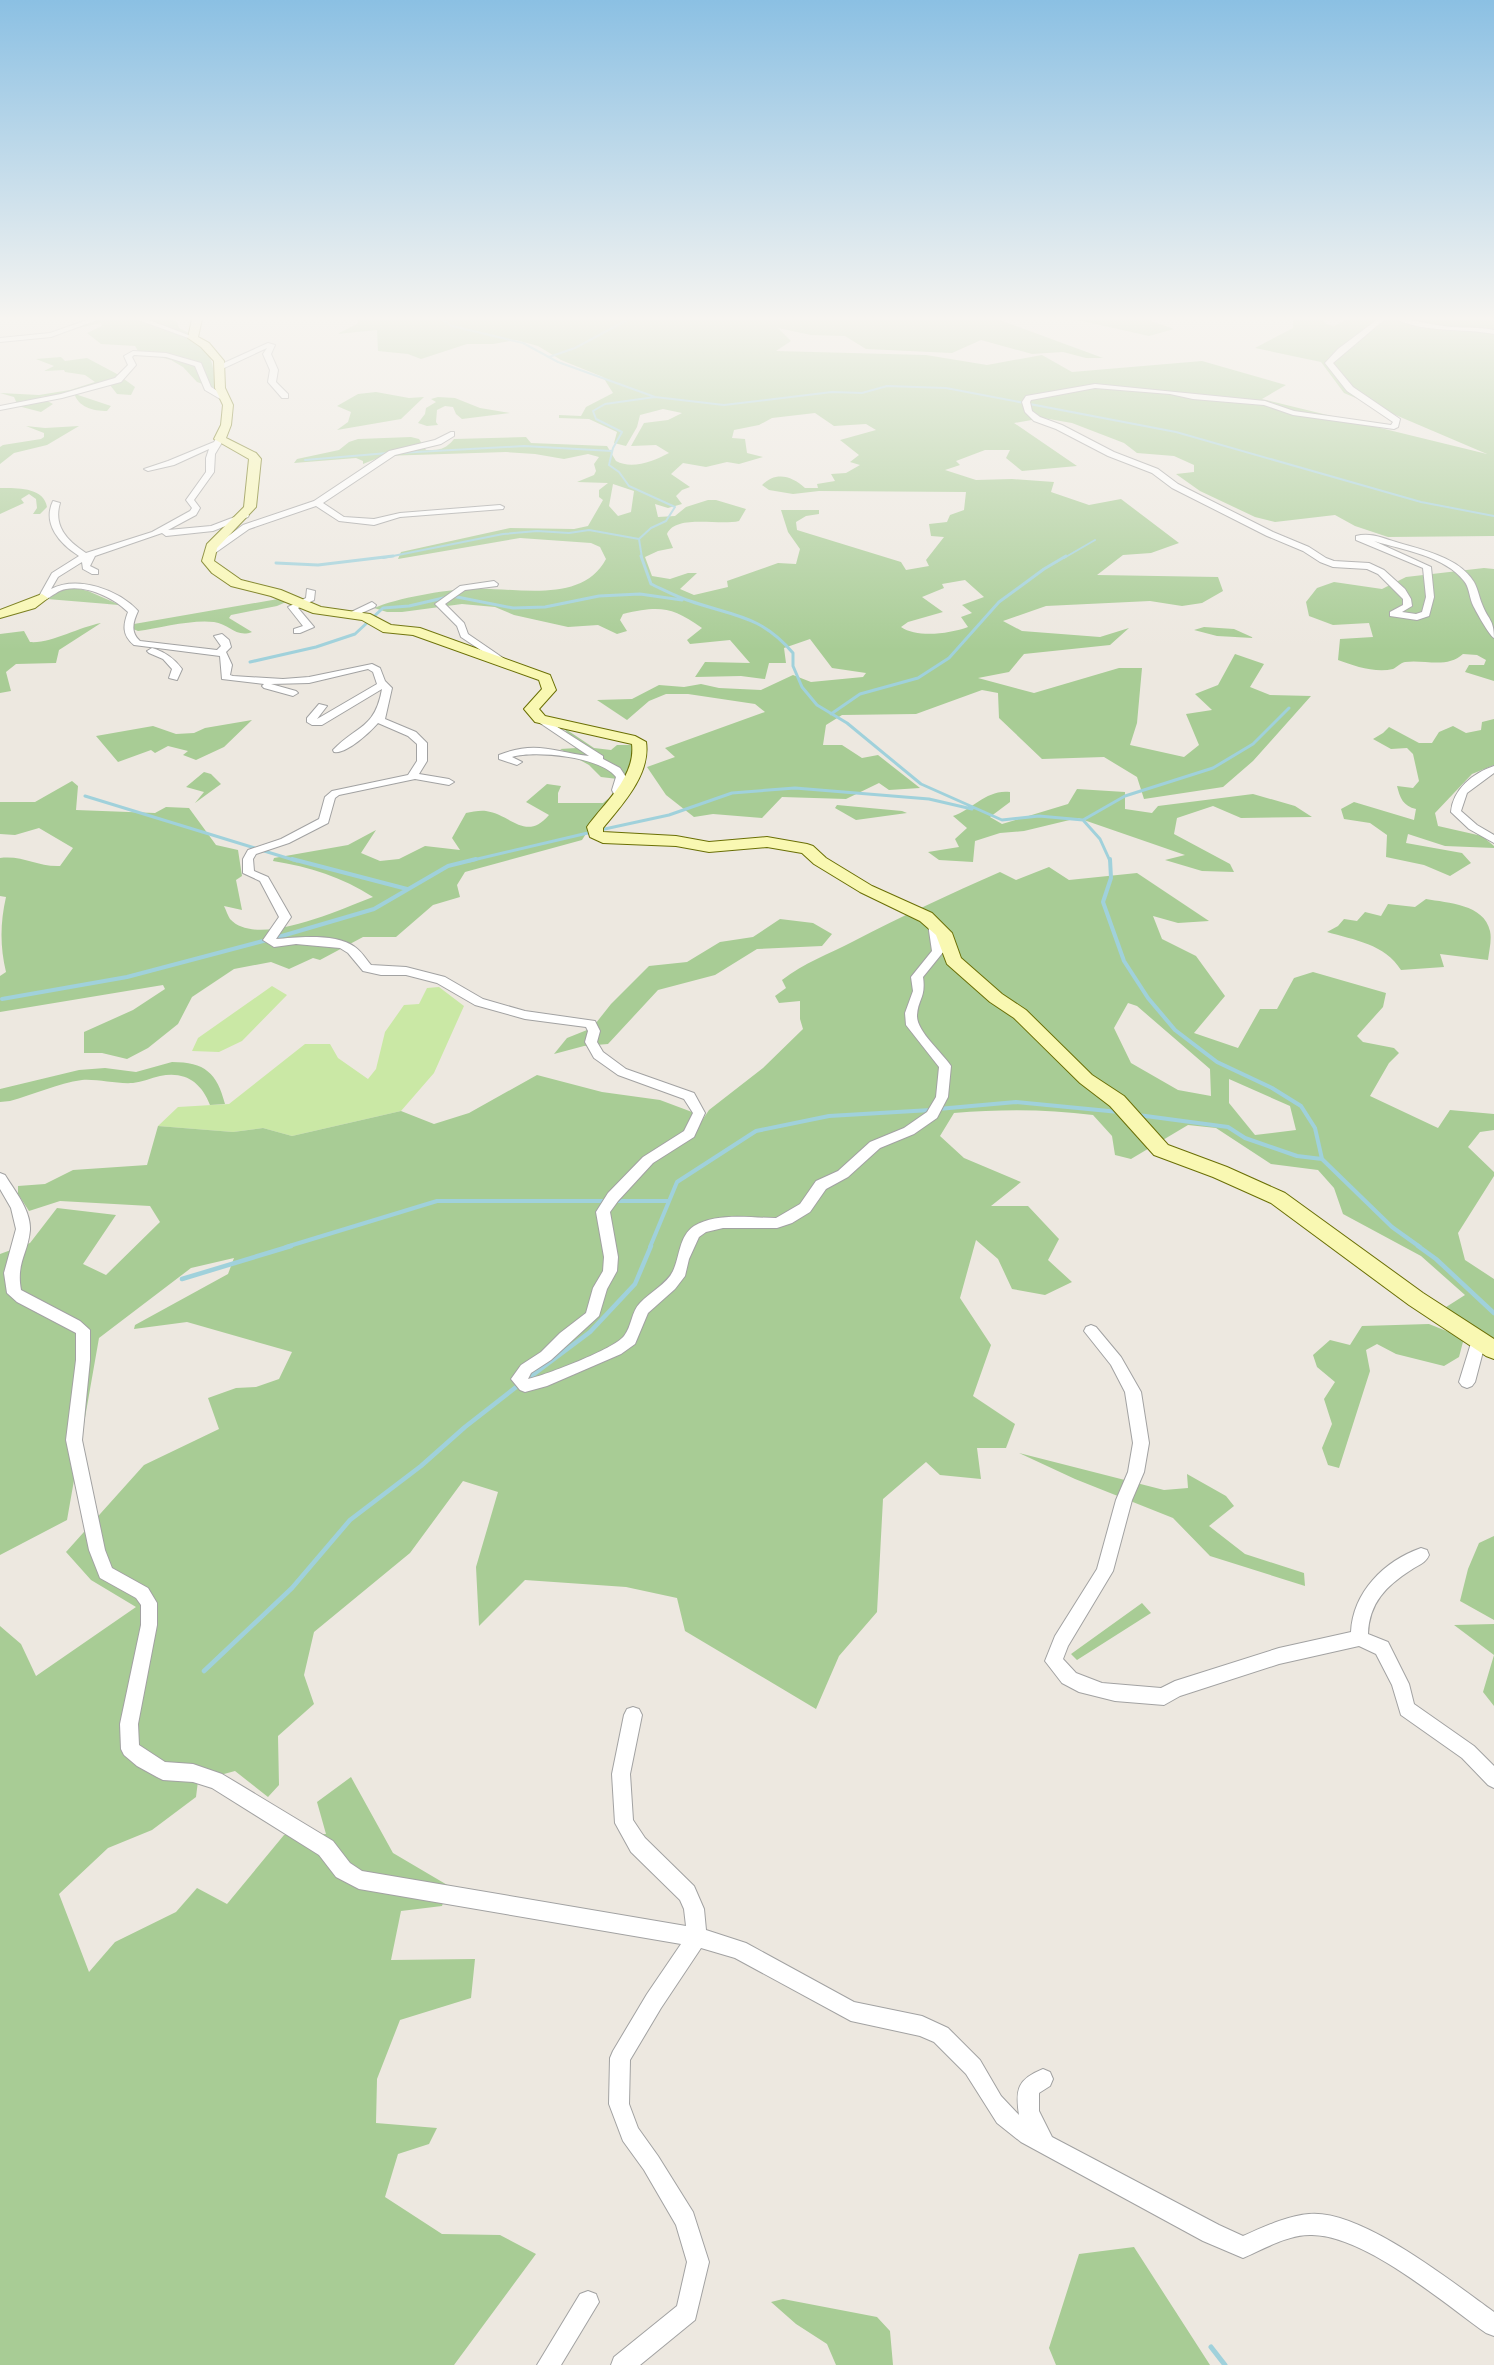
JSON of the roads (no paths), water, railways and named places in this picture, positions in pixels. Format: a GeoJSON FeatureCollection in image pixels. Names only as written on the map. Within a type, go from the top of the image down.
{"type":"FeatureCollection","features":[{"type":"Feature","properties":{"kind":"street"},"geometry":{"type":"LineString","coordinates":[[155,534],[193,513],[196,508],[190,501],[210,472],[209,462],[212,449],[224,429]]}},
{"type":"Feature","properties":{"kind":"street"},"geometry":{"type":"LineString","coordinates":[[1064,429],[1111,454],[1155,471],[1175,486],[1270,534],[1306,549],[1323,560],[1333,564],[1369,566],[1381,572],[1402,591],[1407,599],[1407,606],[1393,614],[1417,617],[1426,614],[1430,597],[1429,571],[1416,560],[1359,538],[1366,536],[1437,557],[1460,571],[1468,580],[1479,609],[1494,634]]}},
{"type":"Feature","properties":{"kind":"street"},"geometry":{"type":"LineString","coordinates":[[210,552],[246,526],[317,503],[392,453],[438,442],[451,434]]}},
{"type":"Feature","properties":{"kind":"street"},"geometry":{"type":"LineString","coordinates":[[148,469],[161,468],[218,441],[252,455],[255,459],[250,507],[245,515],[211,547],[208,561],[216,570],[236,583],[276,593],[305,597],[318,610],[365,617],[388,629],[415,631],[545,678],[549,690],[531,709],[540,719],[595,753],[599,758],[597,760]]}},
{"type":"Feature","properties":{"kind":"street"},"geometry":{"type":"LineString","coordinates":[[56,503],[51,512],[52,519],[62,537],[73,549],[88,555]]}},
{"type":"Feature","properties":{"kind":"street"},"geometry":{"type":"LineString","coordinates":[[317,503],[342,519],[374,522],[400,515],[500,507]]}},
{"type":"Feature","properties":{"kind":"street"},"geometry":{"type":"LineString","coordinates":[[42,598],[55,575],[88,555],[155,534],[213,528],[245,515]]}},
{"type":"Feature","properties":{"kind":"street"},"geometry":{"type":"LineString","coordinates":[[88,555],[86,567],[95,572]]}},
{"type":"Feature","properties":{"kind":"street"},"geometry":{"type":"LineString","coordinates":[[494,584],[463,588],[439,604],[461,625],[464,635],[503,662]]}},
{"type":"Feature","properties":{"kind":"street"},"geometry":{"type":"LineString","coordinates":[[0,614],[30,605],[60,587],[70,585],[86,588],[114,599],[133,611],[127,630],[130,637],[173,662],[177,669],[174,678]]}},
{"type":"Feature","properties":{"kind":"street"},"geometry":{"type":"LineString","coordinates":[[297,631],[309,627],[293,607],[305,597]]}},
{"type":"Feature","properties":{"kind":"street"},"geometry":{"type":"LineString","coordinates":[[352,614],[372,605]]}},
{"type":"Feature","properties":{"kind":"street"},"geometry":{"type":"LineString","coordinates":[[219,636],[224,640],[226,646],[219,653]]}},
{"type":"Feature","properties":{"kind":"street"},"geometry":{"type":"LineString","coordinates":[[137,643],[219,653],[227,658],[225,677],[261,681],[309,680],[369,666],[377,670],[387,688],[386,700],[380,715],[366,730],[338,750]]}},
{"type":"Feature","properties":{"kind":"street"},"geometry":{"type":"LineString","coordinates":[[261,681],[272,688],[293,693]]}},
{"type":"Feature","properties":{"kind":"street"},"geometry":{"type":"LineString","coordinates":[[322,706],[312,718],[312,722],[318,723],[332,712],[364,698],[383,684]]}},
{"type":"Feature","properties":{"kind":"street"},"geometry":{"type":"LineString","coordinates":[[380,715],[380,720],[412,734],[422,743],[422,761],[413,776]]}},
{"type":"Feature","properties":{"kind":"street"},"geometry":{"type":"LineString","coordinates":[[540,719],[639,742],[640,762],[595,827],[596,834],[603,838],[676,841],[709,847],[767,842],[807,849],[820,861],[866,889],[926,917],[945,933],[953,960],[996,998],[1020,1014],[1086,1078],[1117,1101],[1161,1150],[1220,1172],[1278,1198],[1416,1299],[1494,1350]]}},
{"type":"Feature","properties":{"kind":"street"},"geometry":{"type":"LineString","coordinates":[[517,762],[503,757],[510,753],[540,751],[597,760],[616,770],[621,777],[617,790],[619,794]]}},
{"type":"Feature","properties":{"kind":"street"},"geometry":{"type":"LineString","coordinates":[[1494,769],[1463,790],[1456,801],[1456,812],[1494,840]]}},
{"type":"Feature","properties":{"kind":"street"},"geometry":{"type":"LineString","coordinates":[[449,782],[413,776],[336,793],[330,797],[324,821],[285,841],[252,852],[248,859],[249,873],[264,879],[285,917],[269,940],[274,943],[328,942],[343,945],[352,950],[367,968],[381,971],[406,971],[441,980],[479,1002],[525,1015],[591,1024],[594,1031],[591,1042],[598,1055],[622,1072],[689,1096],[699,1113],[689,1134],[648,1160],[613,1197],[603,1212],[611,1257],[609,1271],[600,1288],[592,1317],[526,1370],[519,1378],[525,1386],[542,1382],[585,1364],[616,1350],[630,1340],[642,1310],[670,1285],[680,1272],[682,1259],[693,1234],[702,1228],[723,1223],[777,1223],[786,1219],[805,1208],[821,1185],[843,1174],[875,1145],[909,1131],[932,1115],[942,1097],[945,1066],[912,1025],[911,1013],[919,991],[917,977],[938,951],[934,924]]}},
{"type":"Feature","properties":{"kind":"street"},"geometry":{"type":"LineString","coordinates":[[0,1178],[18,1208],[23,1229],[11,1273],[14,1293],[32,1305],[63,1317],[82,1330],[83,1360],[74,1440],[97,1550],[106,1572],[142,1593],[149,1603],[149,1625],[129,1724],[130,1749],[143,1760],[163,1771],[193,1773],[216,1780],[326,1848],[344,1870],[359,1880],[492,1904],[657,1929],[697,1938],[739,1950],[852,2011],[922,2026],[941,2035],[973,2067],[1004,2116],[1028,2135],[1211,2233],[1244,2247],[1292,2227],[1311,2224],[1334,2227],[1386,2249],[1494,2325]]}},
{"type":"Feature","properties":{"kind":"street"},"geometry":{"type":"LineString","coordinates":[[1091,1331],[1116,1361],[1133,1392],[1141,1443],[1136,1472],[1124,1500],[1105,1571],[1061,1642],[1054,1661],[1070,1679],[1095,1689],[1164,1697],[1175,1689],[1279,1656],[1359,1638],[1382,1648],[1400,1684],[1407,1709],[1468,1752],[1494,1779]]}},
{"type":"Feature","properties":{"kind":"street"},"geometry":{"type":"LineString","coordinates":[[1467,1382],[1479,1340]]}},
{"type":"Feature","properties":{"kind":"street"},"geometry":{"type":"LineString","coordinates":[[1359,1638],[1359,1619],[1372,1592],[1386,1576],[1421,1555]]}},
{"type":"Feature","properties":{"kind":"street"},"geometry":{"type":"LineString","coordinates":[[622,2365],[687,2312],[698,2262],[685,2220],[651,2163],[630,2134],[619,2103],[620,2058],[654,2001],[697,1938],[694,1909],[687,1893],[638,1845],[624,1822],[621,1774],[633,1715]]}},
{"type":"Feature","properties":{"kind":"street"},"geometry":{"type":"LineString","coordinates":[[1043,2079],[1029,2088],[1029,2113],[1045,2144]]}},
{"type":"Feature","properties":{"kind":"street"},"geometry":{"type":"LineString","coordinates":[[548,2365],[588,2302]]}},
{"type":"Feature","properties":{"kind":"waterway"},"geometry":{"type":"LineString","coordinates":[[617,429],[622,432],[613,448],[609,465],[619,472],[629,486],[675,507],[666,521],[651,528],[639,539]]}},
{"type":"Feature","properties":{"kind":"waterway"},"geometry":{"type":"LineString","coordinates":[[1162,429],[1421,502],[1494,516]]}},
{"type":"Feature","properties":{"kind":"waterway"},"geometry":{"type":"LineString","coordinates":[[399,453],[524,446],[612,451]]}},
{"type":"Feature","properties":{"kind":"waterway"},"geometry":{"type":"LineString","coordinates":[[305,460],[388,453]]}},
{"type":"Feature","properties":{"kind":"waterway"},"geometry":{"type":"LineString","coordinates":[[393,556],[503,534],[537,531],[569,533],[589,530],[639,539]]}},
{"type":"Feature","properties":{"kind":"waterway"},"geometry":{"type":"LineString","coordinates":[[639,539],[642,558]]}},
{"type":"Feature","properties":{"kind":"waterway"},"geometry":{"type":"LineString","coordinates":[[1064,558],[1095,540]]}},
{"type":"Feature","properties":{"kind":"waterway"},"geometry":{"type":"LineString","coordinates":[[276,563],[318,565],[393,556]]}},
{"type":"Feature","properties":{"kind":"waterway"},"geometry":{"type":"LineString","coordinates":[[383,558],[393,556]]}},
{"type":"Feature","properties":{"kind":"waterway"},"geometry":{"type":"LineString","coordinates":[[641,556],[651,584],[685,599],[746,618],[781,640],[793,653],[793,666],[802,687],[817,705],[831,714]]}},
{"type":"Feature","properties":{"kind":"waterway"},"geometry":{"type":"LineString","coordinates":[[831,714],[860,694],[918,678],[949,658],[999,602],[1066,556]]}},
{"type":"Feature","properties":{"kind":"waterway"},"geometry":{"type":"LineString","coordinates":[[250,662],[316,647],[355,634],[383,608],[409,606],[452,596],[513,608],[545,607],[599,596],[640,594],[682,600]]}},
{"type":"Feature","properties":{"kind":"waterway"},"geometry":{"type":"LineString","coordinates":[[1083,820],[1125,796],[1213,768],[1253,744],[1289,708]]}},
{"type":"Feature","properties":{"kind":"waterway"},"geometry":{"type":"LineString","coordinates":[[831,714],[847,723],[921,784],[1002,820],[1039,816],[1083,820]]}},
{"type":"Feature","properties":{"kind":"waterway"},"geometry":{"type":"LineString","coordinates":[[600,830],[669,815],[732,793],[795,788],[929,799],[972,809]]}},
{"type":"Feature","properties":{"kind":"waterway"},"geometry":{"type":"LineString","coordinates":[[85,796],[297,861]]}},
{"type":"Feature","properties":{"kind":"waterway"},"geometry":{"type":"LineString","coordinates":[[1083,820],[1100,839],[1110,861]]}},
{"type":"Feature","properties":{"kind":"waterway"},"geometry":{"type":"LineString","coordinates":[[469,861],[592,832]]}},
{"type":"Feature","properties":{"kind":"waterway"},"geometry":{"type":"LineString","coordinates":[[292,859],[407,889]]}},
{"type":"Feature","properties":{"kind":"waterway"},"geometry":{"type":"LineString","coordinates":[[275,938],[374,909],[448,866],[476,859]]}},
{"type":"Feature","properties":{"kind":"waterway"},"geometry":{"type":"LineString","coordinates":[[1110,859],[1111,878],[1103,902],[1124,961],[1148,998],[1175,1030],[1217,1062],[1272,1088],[1301,1106],[1315,1128],[1322,1159]]}},
{"type":"Feature","properties":{"kind":"waterway"},"geometry":{"type":"LineString","coordinates":[[2,999],[127,977],[267,940]]}},
{"type":"Feature","properties":{"kind":"waterway"},"geometry":{"type":"LineString","coordinates":[[938,1109],[1016,1102],[1119,1112]]}},
{"type":"Feature","properties":{"kind":"waterway"},"geometry":{"type":"LineString","coordinates":[[650,1247],[677,1182],[756,1131],[829,1116],[931,1110]]}},
{"type":"Feature","properties":{"kind":"waterway"},"geometry":{"type":"LineString","coordinates":[[1138,1115],[1228,1127],[1245,1138],[1297,1156],[1322,1159]]}},
{"type":"Feature","properties":{"kind":"waterway"},"geometry":{"type":"LineString","coordinates":[[1322,1159],[1392,1227],[1420,1247]]}},
{"type":"Feature","properties":{"kind":"waterway"},"geometry":{"type":"LineString","coordinates":[[286,1247],[437,1201],[607,1201]]}},
{"type":"Feature","properties":{"kind":"waterway"},"geometry":{"type":"LineString","coordinates":[[614,1201],[668,1201]]}},
{"type":"Feature","properties":{"kind":"waterway"},"geometry":{"type":"LineString","coordinates":[[182,1279],[291,1246]]}},
{"type":"Feature","properties":{"kind":"waterway"},"geometry":{"type":"LineString","coordinates":[[526,1380],[590,1332],[635,1284],[651,1246]]}},
{"type":"Feature","properties":{"kind":"waterway"},"geometry":{"type":"LineString","coordinates":[[1418,1246],[1436,1259],[1494,1313]]}},
{"type":"Feature","properties":{"kind":"waterway"},"geometry":{"type":"LineString","coordinates":[[204,1671],[292,1588],[350,1520],[421,1466],[465,1427],[520,1384]]}},
{"type":"Feature","properties":{"kind":"waterway"},"geometry":{"type":"LineString","coordinates":[[1211,2347],[1225,2365]]}}]}
